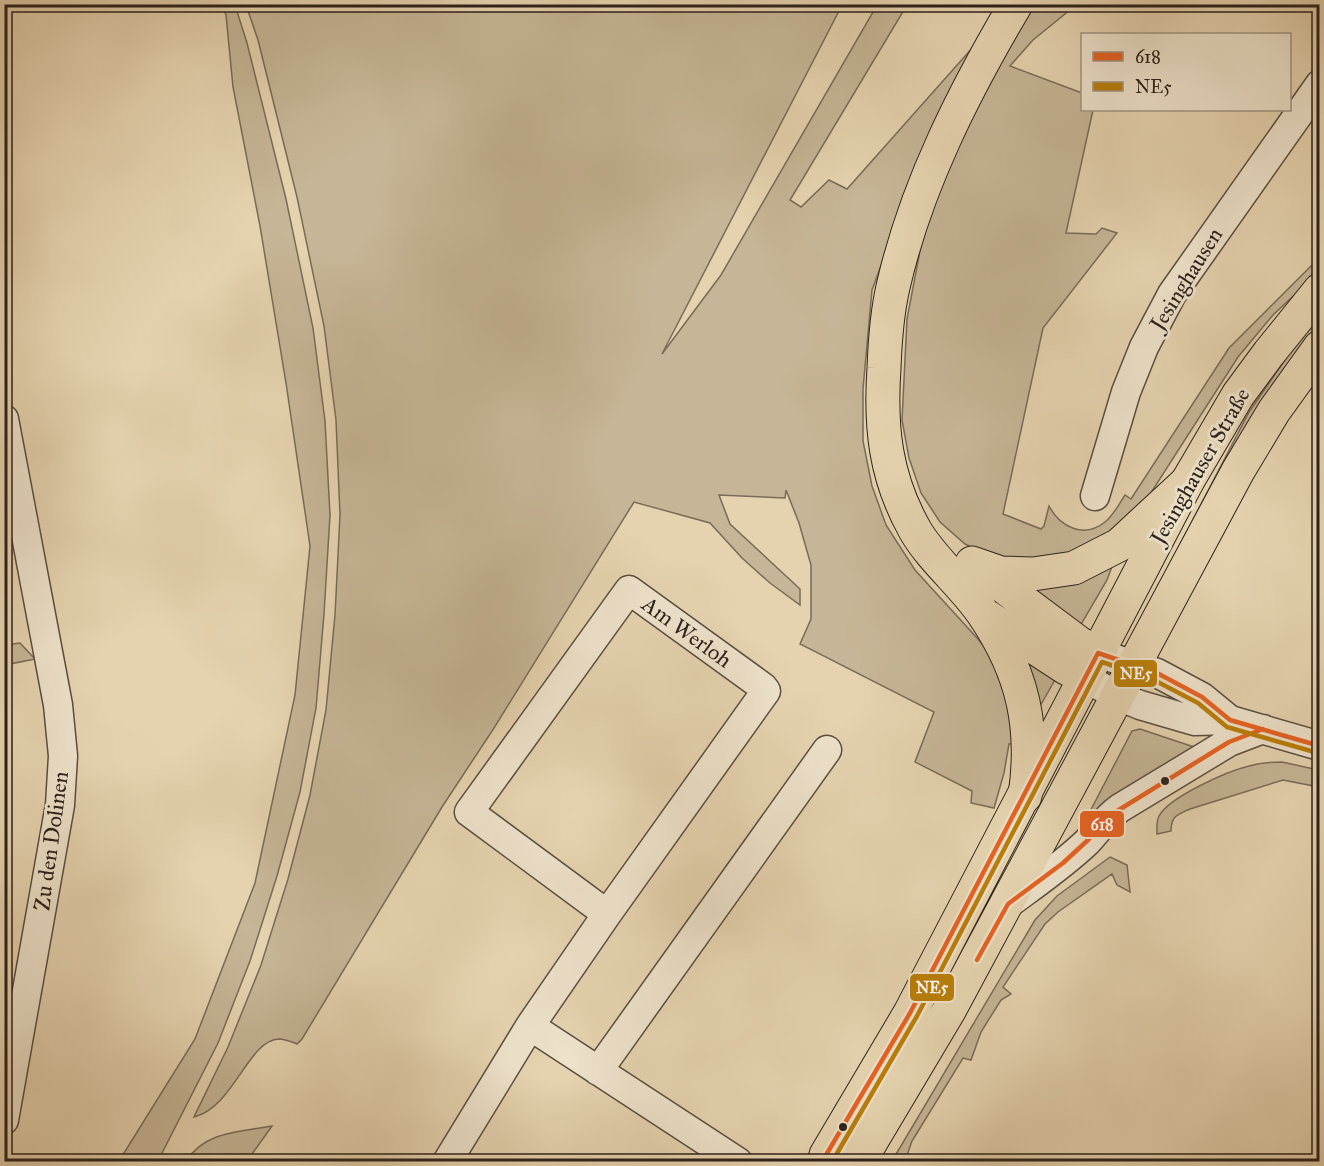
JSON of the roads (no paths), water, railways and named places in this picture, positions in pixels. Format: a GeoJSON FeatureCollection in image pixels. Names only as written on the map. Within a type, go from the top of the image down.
{"type":"FeatureCollection","features":[{"type":"Feature","properties":{"kind":"main road"},"geometry":{"type":"LineString","coordinates":[[1016,4],[981,63],[930,173],[893,288],[885,339],[882,404],[886,454],[898,494],[916,532],[984,614],[1022,690],[1029,734],[1029,765],[1025,796]]}},
{"type":"Feature","properties":{"kind":"main road","name":"Jesinghauser Straße"},"geometry":{"type":"LineString","coordinates":[[824,1161],[910,1013],[1187,482],[1238,395],[1320,290]]}},
{"type":"Feature","properties":{"kind":"main road","name":"Jesinghauser Straße"},"geometry":{"type":"LineString","coordinates":[[859,1161],[951,1009],[1238,471],[1274,411],[1320,347]]}},
{"type":"Feature","properties":{"kind":"main road"},"geometry":{"type":"LineString","coordinates":[[972,563],[1001,573],[1032,574],[1074,568],[1119,545],[1187,482]]}},
{"type":"Feature","properties":{"kind":"main road"},"geometry":{"type":"LineString","coordinates":[[916,532],[972,563],[1079,643],[1092,665],[1066,668],[984,614]]}},
{"type":"Feature","properties":{"kind":"street","name":"Jesinghausen"},"geometry":{"type":"LineString","coordinates":[[1095,496],[1126,392],[1144,347],[1172,294],[1320,84]]}},
{"type":"Feature","properties":{"kind":"street","name":"Zu den Dolinen"},"geometry":{"type":"LineString","coordinates":[[4,419],[58,705],[63,756],[60,805],[4,1120]]}},
{"type":"Feature","properties":{"kind":"street","name":"Am Werloh"},"geometry":{"type":"LineString","coordinates":[[447,1161],[530,1026],[766,692],[763,687],[629,590],[469,813],[607,914]]}},
{"type":"Feature","properties":{"kind":"street"},"geometry":{"type":"LineString","coordinates":[[1092,665],[1135,665],[1157,673],[1202,697],[1230,720]]}},
{"type":"Feature","properties":{"kind":"street"},"geometry":{"type":"LineString","coordinates":[[1092,665],[1118,696],[1140,705],[1195,721],[1230,720],[1320,746]]}},
{"type":"Feature","properties":{"kind":"street"},"geometry":{"type":"LineString","coordinates":[[1008,904],[1063,863],[1109,816],[1120,808],[1229,742],[1263,729]]}},
{"type":"Feature","properties":{"kind":"street"},"geometry":{"type":"LineString","coordinates":[[598,1071],[827,750]]}},
{"type":"Feature","properties":{"kind":"street"},"geometry":{"type":"LineString","coordinates":[[530,1026],[738,1161]]}}]}
